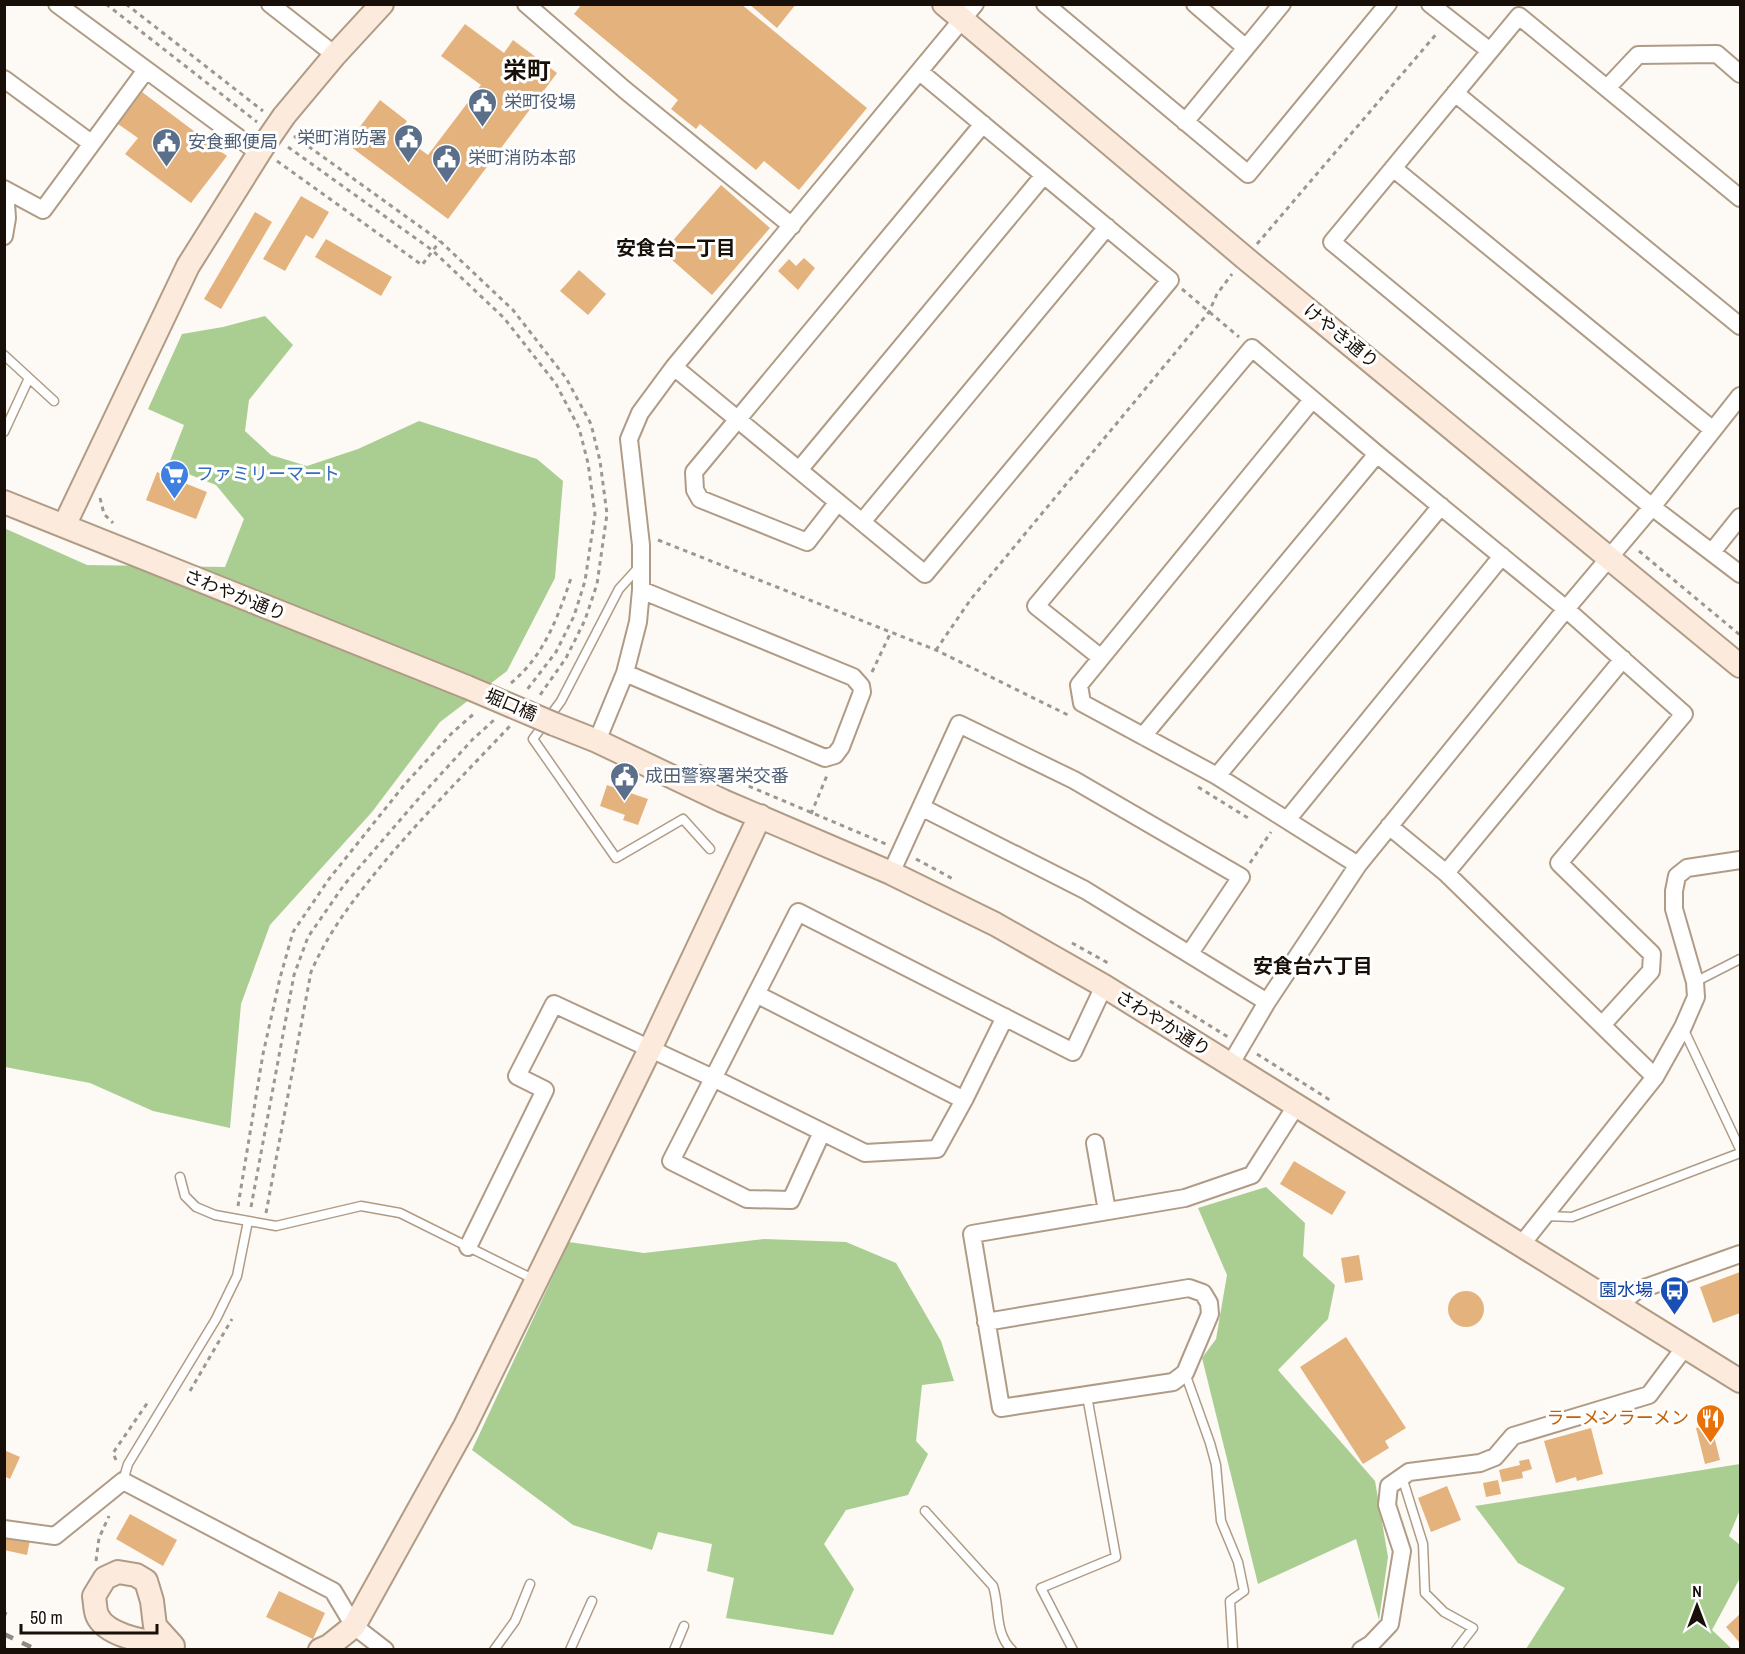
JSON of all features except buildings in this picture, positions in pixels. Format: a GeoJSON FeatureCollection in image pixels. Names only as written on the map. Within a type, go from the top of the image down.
{"type":"FeatureCollection","features":[{"type":"Feature","properties":{"kind":"street"},"geometry":{"type":"LineString","coordinates":[[57,4],[146,70],[267,141]]}},
{"type":"Feature","properties":{"kind":"street"},"geometry":{"type":"LineString","coordinates":[[270,4],[335,55]]}},
{"type":"Feature","properties":{"kind":"street"},"geometry":{"type":"LineString","coordinates":[[64,526],[188,266],[281,121],[335,55],[382,4]]}},
{"type":"Feature","properties":{"kind":"street"},"geometry":{"type":"LineString","coordinates":[[526,4],[626,90],[792,225]]}},
{"type":"Feature","properties":{"kind":"street","name":"けやき通り"},"geometry":{"type":"LineString","coordinates":[[944,4],[969,13],[1245,258],[1504,469],[1616,565],[1740,666]]}},
{"type":"Feature","properties":{"kind":"street"},"geometry":{"type":"LineString","coordinates":[[1045,4],[1248,174],[1388,4]]}},
{"type":"Feature","properties":{"kind":"street"},"geometry":{"type":"LineString","coordinates":[[1195,4],[1246,48]]}},
{"type":"Feature","properties":{"kind":"street"},"geometry":{"type":"LineString","coordinates":[[1185,122],[1282,4]]}},
{"type":"Feature","properties":{"kind":"street"},"geometry":{"type":"LineString","coordinates":[[1430,4],[1490,51]]}},
{"type":"Feature","properties":{"kind":"street"},"geometry":{"type":"LineString","coordinates":[[597,741],[625,673],[638,622],[641,590],[640,532],[629,439],[640,413],[674,367],[969,13]]}},
{"type":"Feature","properties":{"kind":"street"},"geometry":{"type":"LineString","coordinates":[[1740,198],[1519,16],[1332,242],[1652,507],[1740,574]]}},
{"type":"Feature","properties":{"kind":"street"},"geometry":{"type":"LineString","coordinates":[[1607,88],[1638,55],[1716,54],[1740,74]]}},
{"type":"Feature","properties":{"kind":"street"},"geometry":{"type":"LineString","coordinates":[[5,189],[43,210],[146,70]]}},
{"type":"Feature","properties":{"kind":"street"},"geometry":{"type":"LineString","coordinates":[[674,367],[925,574],[1170,280],[920,72]]}},
{"type":"Feature","properties":{"kind":"street"},"geometry":{"type":"LineString","coordinates":[[4,79],[91,143]]}},
{"type":"Feature","properties":{"kind":"street"},"geometry":{"type":"LineString","coordinates":[[1455,93],[1740,326]]}},
{"type":"Feature","properties":{"kind":"street"},"geometry":{"type":"LineString","coordinates":[[838,502],[807,542],[699,499],[695,490],[694,472],[983,124]]}},
{"type":"Feature","properties":{"kind":"street"},"geometry":{"type":"LineString","coordinates":[[1393,168],[1713,430]]}},
{"type":"Feature","properties":{"kind":"street"},"geometry":{"type":"LineString","coordinates":[[799,470],[1044,175]]}},
{"type":"Feature","properties":{"kind":"street"},"geometry":{"type":"LineString","coordinates":[[4,237],[8,218],[5,189]]}},
{"type":"Feature","properties":{"kind":"street"},"geometry":{"type":"LineString","coordinates":[[862,522],[1107,227]]}},
{"type":"Feature","properties":{"kind":"street"},"geometry":{"type":"LineString","coordinates":[[1100,657],[1036,606],[1252,348],[1566,609],[1684,714],[1559,863],[1652,954],[1651,971],[1602,1025]]}},
{"type":"Feature","properties":{"kind":"street"},"geometry":{"type":"LineString","coordinates":[[1230,1065],[1267,1002],[1358,865],[1566,609],[1616,565],[1652,507],[1740,396]]}},
{"type":"Feature","properties":{"kind":"street"},"geometry":{"type":"LineString","coordinates":[[1312,400],[1079,685],[1082,703],[1217,776],[1358,865]]}},
{"type":"Feature","properties":{"kind":"street"},"geometry":{"type":"LineString","coordinates":[[1143,736],[1377,454]]}},
{"type":"Feature","properties":{"kind":"street","name":"さわやか通り"},"geometry":{"type":"LineString","coordinates":[[4,502],[467,687]]}},
{"type":"Feature","properties":{"kind":"street"},"geometry":{"type":"LineString","coordinates":[[1217,776],[1442,506]]}},
{"type":"Feature","properties":{"kind":"street"},"geometry":{"type":"LineString","coordinates":[[1712,552],[1740,517]]}},
{"type":"Feature","properties":{"kind":"street"},"geometry":{"type":"LineString","coordinates":[[1287,820],[1502,556]]}},
{"type":"Feature","properties":{"kind":"street"},"geometry":{"type":"LineString","coordinates":[[625,673],[825,758],[835,755],[845,738],[862,692],[861,686],[853,677],[641,590]]}},
{"type":"Feature","properties":{"kind":"street"},"geometry":{"type":"LineString","coordinates":[[1446,873],[1623,659]]}},
{"type":"Feature","properties":{"kind":"street","name":"堀口橋"},"geometry":{"type":"LineString","coordinates":[[467,687],[554,724]]}},
{"type":"Feature","properties":{"kind":"street","name":"さわやか通り"},"geometry":{"type":"LineString","coordinates":[[554,724],[597,741],[723,801],[891,873],[995,924],[1104,986],[1740,1381]]}},
{"type":"Feature","properties":{"kind":"street"},"geometry":{"type":"LineString","coordinates":[[891,873],[959,724],[1074,780],[1241,877],[1190,953]]}},
{"type":"Feature","properties":{"kind":"street"},"geometry":{"type":"LineString","coordinates":[[921,807],[1085,890],[1267,1002]]}},
{"type":"Feature","properties":{"kind":"street"},"geometry":{"type":"LineString","coordinates":[[320,1650],[329,1646],[354,1626],[465,1426],[650,1048],[760,816]]}},
{"type":"Feature","properties":{"kind":"street"},"geometry":{"type":"LineString","coordinates":[[1389,826],[1446,873],[1655,1077]]}},
{"type":"Feature","properties":{"kind":"street"},"geometry":{"type":"LineString","coordinates":[[1521,1245],[1655,1077],[1683,1027],[1696,997],[1695,982],[1674,909],[1677,876],[1687,868],[1740,860]]}},
{"type":"Feature","properties":{"kind":"street"},"geometry":{"type":"LineString","coordinates":[[822,1132],[790,1200],[747,1199],[671,1161],[798,912],[1073,1052],[1104,986]]}},
{"type":"Feature","properties":{"kind":"street"},"geometry":{"type":"LineString","coordinates":[[756,994],[964,1100]]}},
{"type":"Feature","properties":{"kind":"street"},"geometry":{"type":"LineString","coordinates":[[468,1247],[545,1090],[518,1076],[554,1004],[713,1078],[865,1153],[937,1149],[1005,1017]]}},
{"type":"Feature","properties":{"kind":"street"},"geometry":{"type":"LineString","coordinates":[[986,1322],[1189,1288],[1203,1293],[1209,1303],[1210,1314],[1185,1373],[1173,1382],[1001,1408],[986,1322],[972,1234],[1185,1198],[1252,1175],[1296,1106]]}},
{"type":"Feature","properties":{"kind":"street"},"geometry":{"type":"LineString","coordinates":[[1095,1143],[1107,1211]]}},
{"type":"Feature","properties":{"kind":"street"},"geometry":{"type":"LineString","coordinates":[[1619,1305],[1636,1291],[1740,1254]]}},
{"type":"Feature","properties":{"kind":"street"},"geometry":{"type":"LineString","coordinates":[[1361,1650],[1371,1644],[1390,1624],[1402,1551],[1387,1505],[1389,1486],[1408,1472],[1480,1463],[1495,1457],[1513,1436],[1649,1395],[1684,1347]]}},
{"type":"Feature","properties":{"kind":"street"},"geometry":{"type":"LineString","coordinates":[[4,1529],[55,1536],[123,1482],[333,1591],[354,1626],[385,1650]]}},
{"type":"Feature","properties":{"kind":"street"},"geometry":{"type":"LineString","coordinates":[[118,1572],[136,1575],[146,1581],[152,1601],[155,1626],[180,1648],[145,1641],[110,1630],[97,1615],[94,1596],[105,1578],[118,1572]]}},
{"type":"Feature","properties":{"kind":"lane"},"geometry":{"type":"LineString","coordinates":[[4,355],[54,401]]}},
{"type":"Feature","properties":{"kind":"lane"},"geometry":{"type":"LineString","coordinates":[[4,432],[29,378]]}},
{"type":"Feature","properties":{"kind":"lane"},"geometry":{"type":"LineString","coordinates":[[641,565],[619,589],[561,701],[533,739],[616,858],[683,819],[710,849]]}},
{"type":"Feature","properties":{"kind":"lane"},"geometry":{"type":"LineString","coordinates":[[1695,982],[1740,959]]}},
{"type":"Feature","properties":{"kind":"lane"},"geometry":{"type":"LineString","coordinates":[[1545,1216],[1572,1217],[1740,1151],[1683,1027]]}},
{"type":"Feature","properties":{"kind":"lane"},"geometry":{"type":"LineString","coordinates":[[180,1177],[185,1196],[196,1207],[215,1215],[276,1226],[361,1206],[400,1214],[536,1281]]}},
{"type":"Feature","properties":{"kind":"lane"},"geometry":{"type":"LineString","coordinates":[[123,1482],[128,1464],[216,1319],[237,1276],[248,1221]]}},
{"type":"Feature","properties":{"kind":"lane"},"geometry":{"type":"LineString","coordinates":[[1185,1373],[1210,1443],[1216,1466],[1221,1521],[1238,1562],[1244,1592],[1230,1601],[1233,1650]]}},
{"type":"Feature","properties":{"kind":"lane"},"geometry":{"type":"LineString","coordinates":[[1073,1650],[1041,1588],[1116,1557],[1087,1396]]}},
{"type":"Feature","properties":{"kind":"lane"},"geometry":{"type":"LineString","coordinates":[[1402,1477],[1423,1544],[1425,1593],[1444,1612],[1473,1628],[1456,1650]]}},
{"type":"Feature","properties":{"kind":"lane"},"geometry":{"type":"LineString","coordinates":[[925,1511],[993,1586],[997,1598],[1000,1632],[1004,1642],[1012,1650]]}},
{"type":"Feature","properties":{"kind":"lane"},"geometry":{"type":"LineString","coordinates":[[494,1650],[515,1621],[530,1584]]}},
{"type":"Feature","properties":{"kind":"lane"},"geometry":{"type":"LineString","coordinates":[[570,1650],[591,1601]]}},
{"type":"Feature","properties":{"kind":"lane"},"geometry":{"type":"LineString","coordinates":[[674,1650],[684,1626]]}},
{"type":"Feature","properties":{"kind":"path"},"geometry":{"type":"LineString","coordinates":[[106,4],[267,141],[432,250],[504,318],[556,384],[579,428],[588,463],[595,514],[585,581],[574,616],[556,652],[522,695]]}},
{"type":"Feature","properties":{"kind":"path"},"geometry":{"type":"LineString","coordinates":[[126,4],[440,241],[513,310],[566,378],[591,424],[600,461],[607,514],[597,584],[585,620],[566,658],[539,696]]}},
{"type":"Feature","properties":{"kind":"path"},"geometry":{"type":"LineString","coordinates":[[936,650],[971,599],[1165,362],[1209,312],[1217,294],[1245,258],[1449,19]]}},
{"type":"Feature","properties":{"kind":"path"},"geometry":{"type":"LineString","coordinates":[[267,141],[274,158],[422,265],[440,241]]}},
{"type":"Feature","properties":{"kind":"path"},"geometry":{"type":"LineString","coordinates":[[1170,280],[1252,348]]}},
{"type":"Feature","properties":{"kind":"path"},"geometry":{"type":"LineString","coordinates":[[640,532],[936,650],[1071,717]]}},
{"type":"Feature","properties":{"kind":"path"},"geometry":{"type":"LineString","coordinates":[[1616,565],[1639,551],[1645,543]]}},
{"type":"Feature","properties":{"kind":"path"},"geometry":{"type":"LineString","coordinates":[[1639,551],[1740,635]]}},
{"type":"Feature","properties":{"kind":"path"},"geometry":{"type":"LineString","coordinates":[[510,684],[519,677],[545,644],[571,578]]}},
{"type":"Feature","properties":{"kind":"path"},"geometry":{"type":"LineString","coordinates":[[862,692],[891,633]]}},
{"type":"Feature","properties":{"kind":"path"},"geometry":{"type":"LineString","coordinates":[[236,1219],[263,1054],[293,932],[328,879],[405,784],[453,732],[477,711]]}},
{"type":"Feature","properties":{"kind":"path"},"geometry":{"type":"LineString","coordinates":[[248,1221],[294,975],[308,937],[344,885],[420,796],[473,739],[498,717]]}},
{"type":"Feature","properties":{"kind":"path"},"geometry":{"type":"LineString","coordinates":[[264,1225],[311,972],[323,945],[364,886],[416,825],[515,721]]}},
{"type":"Feature","properties":{"kind":"path"},"geometry":{"type":"LineString","coordinates":[[804,834],[835,755]]}},
{"type":"Feature","properties":{"kind":"path"},"geometry":{"type":"LineString","coordinates":[[1195,785],[1252,820]]}},
{"type":"Feature","properties":{"kind":"path"},"geometry":{"type":"LineString","coordinates":[[1241,877],[1271,832]]}},
{"type":"Feature","properties":{"kind":"path"},"geometry":{"type":"LineString","coordinates":[[185,1398],[234,1316]]}},
{"type":"Feature","properties":{"kind":"path"},"geometry":{"type":"LineString","coordinates":[[123,1482],[114,1453],[152,1396]]}},
{"type":"Feature","properties":{"kind":"path"},"geometry":{"type":"LineString","coordinates":[[105,1578],[96,1562],[99,1538],[111,1510]]}},
{"type":"Feature","properties":{"kind":"green space"},"geometry":{"type":"Polygon","coordinates":[[[265,316],[293,345],[249,400],[245,431],[271,455],[307,466],[358,449],[419,421],[537,459],[563,481],[555,578],[507,671],[440,722],[372,812],[270,925],[241,1004],[230,1128],[153,1111],[90,1083],[5,1067],[4,528],[87,565],[225,567],[244,519],[216,485],[168,466],[184,425],[148,409],[182,334],[223,327],[265,316]]]}},
{"type":"Feature","properties":{"kind":"green space"},"geometry":{"type":"Polygon","coordinates":[[[1266,1187],[1305,1223],[1303,1256],[1335,1285],[1328,1319],[1278,1370],[1375,1481],[1388,1557],[1379,1620],[1356,1539],[1258,1584],[1202,1358],[1216,1339],[1227,1275],[1198,1208],[1266,1187]]]}},
{"type":"Feature","properties":{"kind":"green space"},"geometry":{"type":"Polygon","coordinates":[[[764,1239],[846,1242],[896,1263],[941,1341],[954,1381],[922,1385],[916,1441],[928,1454],[908,1495],[846,1510],[824,1544],[854,1589],[833,1635],[726,1618],[734,1578],[707,1571],[712,1544],[658,1532],[652,1550],[573,1525],[472,1450],[569,1242],[644,1253],[764,1239]]]}},
{"type":"Feature","properties":{"kind":"green space"},"geometry":{"type":"Polygon","coordinates":[[[1740,1464],[1740,1510],[1729,1536],[1740,1545],[1740,1578],[1712,1630],[1732,1649],[1526,1649],[1565,1588],[1518,1563],[1475,1506],[1740,1464]]]}},
{"type":"Feature","properties":{"kind":"railway"},"geometry":{"type":"LineString","coordinates":[[4,1634],[37,1650]]}},
{"type":"Feature","properties":{"kind":"place","name":"栄町役場"},"geometry":{"type":"Point","coordinates":[483,128]}},
{"type":"Feature","properties":{"kind":"place","name":"栄町消防署"},"geometry":{"type":"Point","coordinates":[408,164]}},
{"type":"Feature","properties":{"kind":"place","name":"安食郵便局"},"geometry":{"type":"Point","coordinates":[167,168]}},
{"type":"Feature","properties":{"kind":"place","name":"栄町消防本部"},"geometry":{"type":"Point","coordinates":[447,184]}},
{"type":"Feature","properties":{"kind":"place","name":"ファミリーマート"},"geometry":{"type":"Point","coordinates":[175,500]}},
{"type":"Feature","properties":{"kind":"place","name":"成田警察署栄交番"},"geometry":{"type":"Point","coordinates":[624,802]}},
{"type":"Feature","properties":{"kind":"place","name":"園水場"},"geometry":{"type":"Point","coordinates":[1674,1316]}},
{"type":"Feature","properties":{"kind":"place","name":"ラーメンラーメン"},"geometry":{"type":"Point","coordinates":[1710,1444]}},
{"type":"Feature","properties":{"kind":"district","name":"栄町"},"geometry":{"type":"Point","coordinates":[527,71]}},
{"type":"Feature","properties":{"kind":"district","name":"安食台一丁目"},"geometry":{"type":"Point","coordinates":[676,248]}},
{"type":"Feature","properties":{"kind":"district","name":"安食台六丁目"},"geometry":{"type":"Point","coordinates":[1313,966]}}]}
